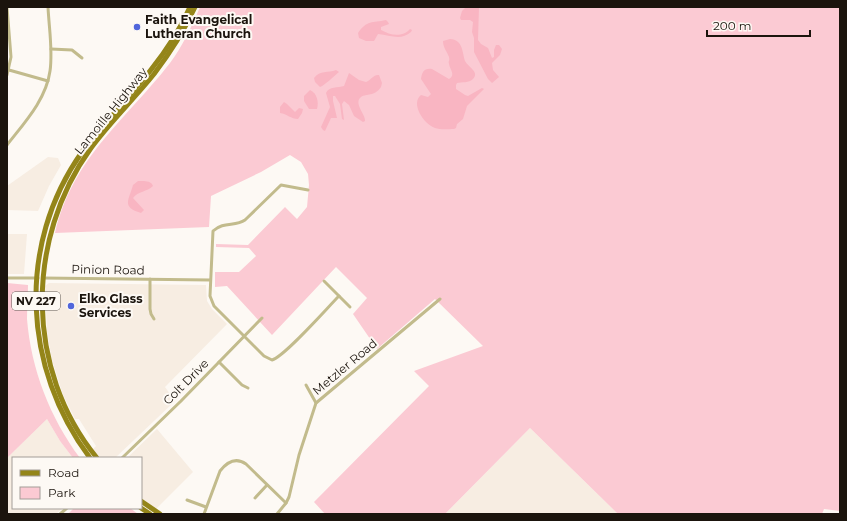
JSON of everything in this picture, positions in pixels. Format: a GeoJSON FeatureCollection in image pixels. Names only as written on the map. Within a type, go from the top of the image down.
{"type":"FeatureCollection","features":[{"type":"Feature","properties":{"kind":"main road","name":"Lamoille Highway"},"geometry":{"type":"LineString","coordinates":[[96,457],[73,421],[59,392],[52,372],[43,325],[40,253],[48,220],[68,175],[89,144],[158,61],[176,35],[190,7]]}},
{"type":"Feature","properties":{"kind":"main road","name":"Lamoille Highway"},"geometry":{"type":"LineString","coordinates":[[89,457],[65,419],[55,398],[45,369],[37,322],[36,299],[40,278],[53,223],[66,190],[76,171],[97,140],[153,74],[171,50],[195,7]]}},
{"type":"Feature","properties":{"kind":"main road"},"geometry":{"type":"LineString","coordinates":[[142,502],[160,514]]}},
{"type":"Feature","properties":{"kind":"street"},"geometry":{"type":"LineString","coordinates":[[7,7],[11,57],[7,75]]}},
{"type":"Feature","properties":{"kind":"street"},"geometry":{"type":"LineString","coordinates":[[7,145],[36,107],[48,81],[51,49],[48,7]]}},
{"type":"Feature","properties":{"kind":"street"},"geometry":{"type":"LineString","coordinates":[[51,49],[72,50],[82,58]]}},
{"type":"Feature","properties":{"kind":"street"},"geometry":{"type":"LineString","coordinates":[[8,70],[48,81]]}},
{"type":"Feature","properties":{"kind":"street"},"geometry":{"type":"LineString","coordinates":[[308,190],[288,187],[283,184],[245,220],[238,223],[220,226],[213,231],[210,280],[211,300],[214,306],[264,356],[269,359],[276,359],[287,350],[339,296]]}},
{"type":"Feature","properties":{"kind":"street","name":"Pinion Road"},"geometry":{"type":"LineString","coordinates":[[7,278],[210,280]]}},
{"type":"Feature","properties":{"kind":"street"},"geometry":{"type":"LineString","coordinates":[[150,279],[150,309],[154,319]]}},
{"type":"Feature","properties":{"kind":"street"},"geometry":{"type":"LineString","coordinates":[[324,282],[350,307]]}},
{"type":"Feature","properties":{"kind":"street","name":"Metzler Road"},"geometry":{"type":"LineString","coordinates":[[277,514],[286,504],[291,493],[299,455],[316,402],[440,299]]}},
{"type":"Feature","properties":{"kind":"street","name":"Colt Drive"},"geometry":{"type":"LineString","coordinates":[[123,457],[181,401],[262,318]]}},
{"type":"Feature","properties":{"kind":"street"},"geometry":{"type":"LineString","coordinates":[[219,362],[242,385],[248,388]]}},
{"type":"Feature","properties":{"kind":"street"},"geometry":{"type":"LineString","coordinates":[[306,385],[316,402]]}},
{"type":"Feature","properties":{"kind":"street"},"geometry":{"type":"LineString","coordinates":[[204,514],[220,471],[229,462],[234,460],[244,462],[286,504]]}},
{"type":"Feature","properties":{"kind":"street"},"geometry":{"type":"LineString","coordinates":[[255,498],[267,485]]}},
{"type":"Feature","properties":{"kind":"street"},"geometry":{"type":"LineString","coordinates":[[187,500],[206,507]]}},
{"type":"Feature","properties":{"kind":"shaded area"},"geometry":{"type":"Polygon","coordinates":[[[466,7],[479,7],[478,40],[481,44],[488,48],[492,58],[494,57],[496,45],[499,45],[502,49],[500,55],[492,63],[493,70],[499,77],[492,83],[488,79],[474,52],[474,38],[472,32],[473,22],[470,20],[461,20],[460,18],[462,11],[466,7]]]}},
{"type":"Feature","properties":{"kind":"shaded area"},"geometry":{"type":"Polygon","coordinates":[[[386,20],[389,24],[381,27],[381,30],[388,33],[400,35],[410,29],[412,30],[407,35],[399,37],[378,34],[374,41],[366,41],[359,38],[358,33],[367,24],[386,20]]]}},
{"type":"Feature","properties":{"kind":"shaded area"},"geometry":{"type":"Polygon","coordinates":[[[450,39],[457,41],[460,44],[466,63],[475,74],[473,79],[467,82],[457,83],[456,89],[468,96],[482,88],[484,89],[467,106],[463,119],[457,124],[456,128],[439,129],[431,126],[423,118],[417,103],[421,95],[428,97],[431,94],[421,79],[425,70],[432,69],[449,79],[452,76],[449,57],[443,43],[443,41],[450,39]]]}},
{"type":"Feature","properties":{"kind":"shaded area"},"geometry":{"type":"Polygon","coordinates":[[[336,70],[339,72],[322,86],[320,87],[315,82],[314,78],[316,75],[336,70]]]}},
{"type":"Feature","properties":{"kind":"shaded area"},"geometry":{"type":"Polygon","coordinates":[[[349,73],[359,80],[366,82],[376,75],[379,75],[382,83],[381,87],[376,92],[363,96],[359,100],[359,106],[365,118],[365,121],[363,122],[354,116],[349,105],[344,101],[342,104],[344,120],[342,119],[340,104],[335,96],[333,96],[337,118],[331,118],[325,131],[321,127],[330,107],[326,93],[331,88],[344,86],[349,73]]]}},
{"type":"Feature","properties":{"kind":"shaded area"},"geometry":{"type":"Polygon","coordinates":[[[310,90],[317,98],[317,109],[309,109],[304,101],[304,96],[310,90]]]}},
{"type":"Feature","properties":{"kind":"shaded area"},"geometry":{"type":"Polygon","coordinates":[[[284,102],[295,112],[299,108],[303,109],[298,119],[280,113],[280,107],[284,102]]]}},
{"type":"Feature","properties":{"kind":"shaded area"},"geometry":{"type":"Polygon","coordinates":[[[48,157],[58,158],[61,165],[49,186],[38,211],[7,210],[7,186],[48,157]]]}},
{"type":"Feature","properties":{"kind":"shaded area"},"geometry":{"type":"Polygon","coordinates":[[[138,181],[149,182],[153,186],[137,194],[133,198],[144,210],[141,213],[131,208],[128,202],[133,185],[138,181]]]}},
{"type":"Feature","properties":{"kind":"shaded area"},"geometry":{"type":"Polygon","coordinates":[[[7,234],[27,234],[24,274],[7,274],[7,234]]]}},
{"type":"Feature","properties":{"kind":"shaded area"},"geometry":{"type":"Polygon","coordinates":[[[49,283],[206,285],[207,301],[212,309],[227,324],[165,387],[175,401],[116,457],[100,457],[93,449],[96,446],[79,419],[75,419],[63,395],[52,360],[47,331],[45,286],[49,283]]]}},
{"type":"Feature","properties":{"kind":"shaded area"},"geometry":{"type":"Polygon","coordinates":[[[47,419],[60,441],[72,457],[12,457],[12,509],[62,509],[56,514],[7,514],[7,458],[47,419]]]}},
{"type":"Feature","properties":{"kind":"shaded area"},"geometry":{"type":"Polygon","coordinates":[[[530,428],[618,514],[445,514],[530,428]]]}},
{"type":"Feature","properties":{"kind":"shaded area"},"geometry":{"type":"Polygon","coordinates":[[[157,429],[193,472],[156,509],[142,499],[142,457],[128,457],[157,429]]]}},
{"type":"Feature","properties":{"kind":"green space"},"geometry":{"type":"Polygon","coordinates":[[[200,7],[840,7],[840,511],[824,509],[822,514],[618,514],[530,428],[445,514],[325,514],[314,502],[429,386],[414,371],[483,346],[435,299],[377,349],[353,314],[367,298],[336,267],[272,335],[227,286],[215,287],[215,272],[239,272],[256,256],[249,248],[216,247],[216,244],[248,245],[285,207],[297,219],[307,207],[309,185],[308,174],[301,162],[290,155],[261,172],[211,196],[209,227],[55,233],[63,206],[87,161],[102,141],[170,63],[194,22],[200,7]]]}},
{"type":"Feature","properties":{"kind":"green space"},"geometry":{"type":"Polygon","coordinates":[[[7,283],[28,285],[27,319],[29,338],[38,374],[51,410],[69,443],[79,457],[72,457],[60,441],[47,419],[7,458],[7,283]]]}},
{"type":"Feature","properties":{"kind":"green space"},"geometry":{"type":"Polygon","coordinates":[[[73,509],[131,509],[138,514],[68,514],[73,509]]]}},
{"type":"Feature","properties":{"kind":"place","name":"Faith Evangelical Lutheran Church"},"geometry":{"type":"Point","coordinates":[137,27]}},
{"type":"Feature","properties":{"kind":"place","name":"Elko Glass Services"},"geometry":{"type":"Point","coordinates":[71,306]}}]}
